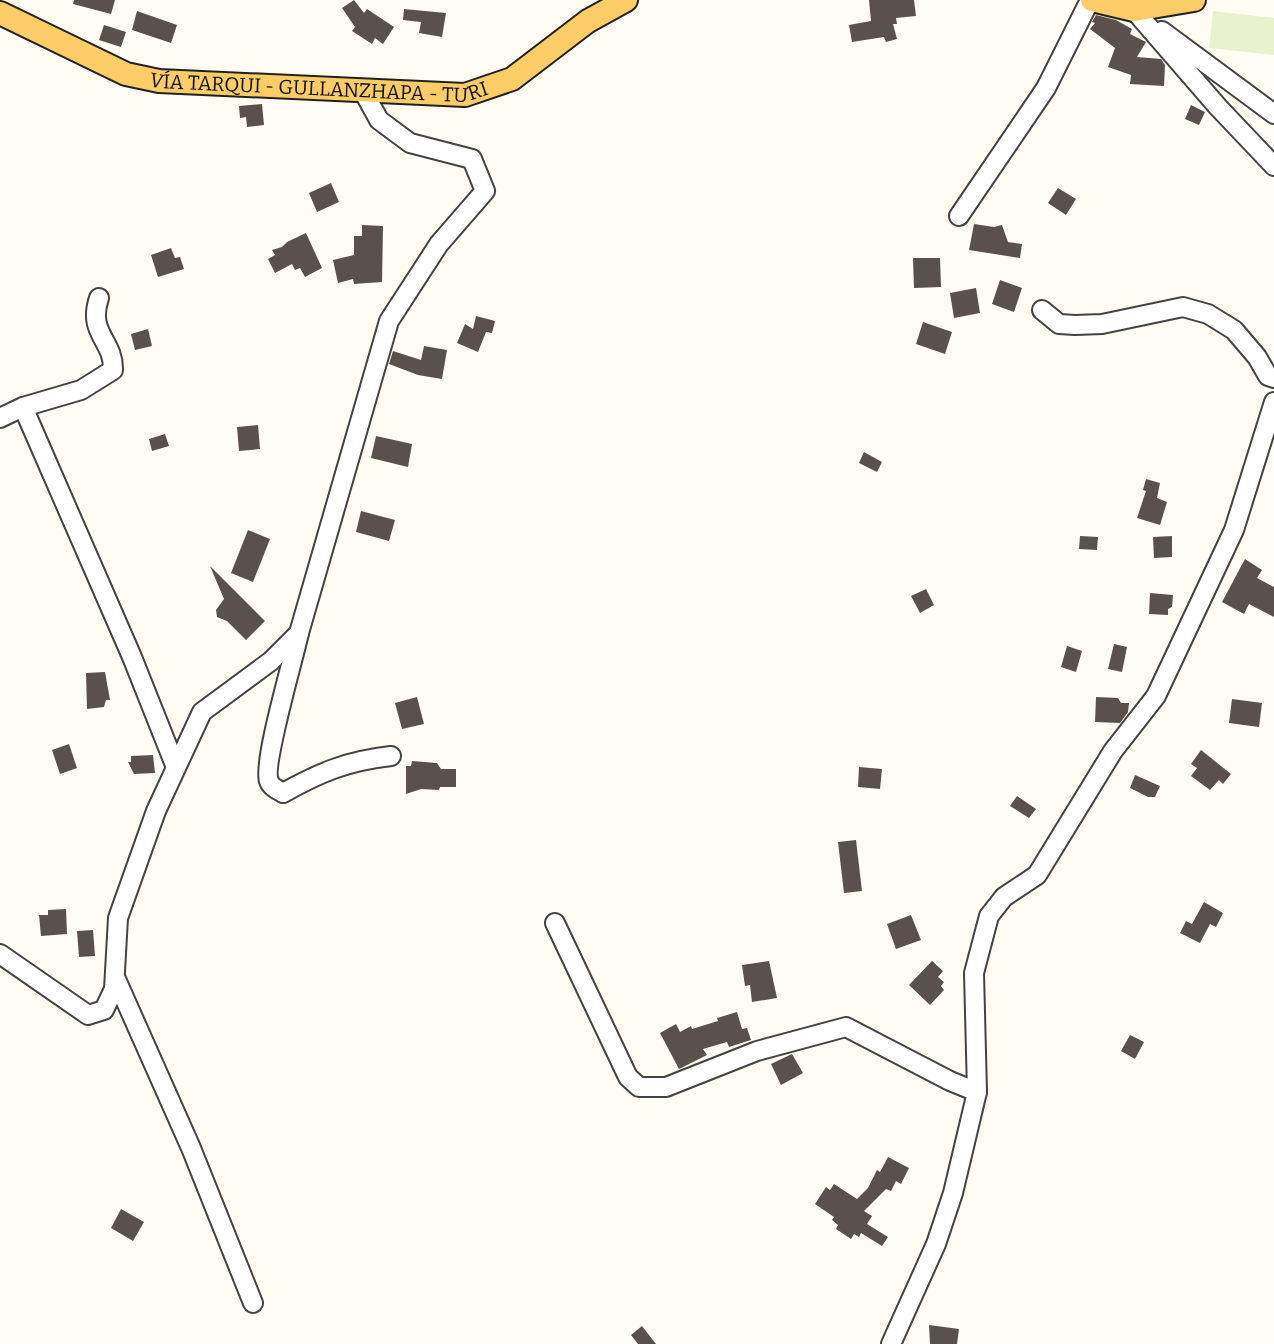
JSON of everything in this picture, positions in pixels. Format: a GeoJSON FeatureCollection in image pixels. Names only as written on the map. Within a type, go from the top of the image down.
{"type":"FeatureCollection","features":[{"type":"Feature","properties":{"kind":"main road","name":"VÍA TARQUI - GULLANZHAPA - TURI"},"geometry":{"type":"LineString","coordinates":[[0,13],[126,74],[159,81],[465,95],[512,79],[588,21],[626,0]]}},
{"type":"Feature","properties":{"kind":"main road"},"geometry":{"type":"LineString","coordinates":[[1091,0],[1134,10],[1194,0]]}},
{"type":"Feature","properties":{"kind":"street"},"geometry":{"type":"LineString","coordinates":[[959,216],[1046,88],[1091,0]]}},
{"type":"Feature","properties":{"kind":"street"},"geometry":{"type":"LineString","coordinates":[[1134,10],[1274,114]]}},
{"type":"Feature","properties":{"kind":"street"},"geometry":{"type":"LineString","coordinates":[[1134,10],[1274,166]]}},
{"type":"Feature","properties":{"kind":"street"},"geometry":{"type":"LineString","coordinates":[[363,91],[379,120],[410,143],[472,159],[485,191],[439,244],[389,321],[299,633],[267,779],[283,793],[355,760],[391,756]]}},
{"type":"Feature","properties":{"kind":"street"},"geometry":{"type":"LineString","coordinates":[[0,418],[23,407],[81,390],[113,370],[114,357],[99,333],[94,313],[99,298]]}},
{"type":"Feature","properties":{"kind":"street"},"geometry":{"type":"LineString","coordinates":[[1042,310],[1059,324],[1075,325],[1102,324],[1183,307],[1208,314],[1234,330],[1268,376],[1274,378]]}},
{"type":"Feature","properties":{"kind":"street"},"geometry":{"type":"LineString","coordinates":[[891,1344],[940,1231],[953,1193],[977,1092],[974,973],[989,916],[1004,897],[1037,875],[1113,751],[1156,696],[1234,530],[1274,402]]}},
{"type":"Feature","properties":{"kind":"street"},"geometry":{"type":"LineString","coordinates":[[23,407],[132,657],[175,765]]}},
{"type":"Feature","properties":{"kind":"street"},"geometry":{"type":"LineString","coordinates":[[0,954],[88,1015],[104,1010],[114,989],[118,918],[135,865],[175,765],[202,712],[271,661],[299,633]]}},
{"type":"Feature","properties":{"kind":"street"},"geometry":{"type":"LineString","coordinates":[[555,923],[628,1077],[639,1087],[666,1087],[757,1051],[846,1027],[977,1092]]}},
{"type":"Feature","properties":{"kind":"street"},"geometry":{"type":"LineString","coordinates":[[114,974],[191,1148],[253,1303]]}},
{"type":"Feature","properties":{"kind":"green space"},"geometry":{"type":"Polygon","coordinates":[[[1213,11],[1274,18],[1274,55],[1209,48],[1213,11]]]}},
{"type":"Feature","properties":{"kind":"building"},"geometry":{"type":"Polygon","coordinates":[[[74,0],[115,0],[111,14],[73,4],[74,0]]]}},
{"type":"Feature","properties":{"kind":"building"},"geometry":{"type":"Polygon","coordinates":[[[354,0],[364,13],[367,9],[394,27],[383,44],[375,38],[372,44],[352,31],[355,27],[342,8],[354,0]]]}},
{"type":"Feature","properties":{"kind":"building"},"geometry":{"type":"Polygon","coordinates":[[[869,0],[914,0],[916,16],[896,18],[897,24],[893,24],[897,39],[886,42],[884,37],[852,42],[849,25],[871,21],[869,0]]]}},
{"type":"Feature","properties":{"kind":"building"},"geometry":{"type":"Polygon","coordinates":[[[404,9],[446,13],[442,37],[419,33],[421,22],[403,20],[404,9]]]}},
{"type":"Feature","properties":{"kind":"building"},"geometry":{"type":"Polygon","coordinates":[[[137,11],[177,25],[171,43],[132,30],[137,11]]]}},
{"type":"Feature","properties":{"kind":"building"},"geometry":{"type":"Polygon","coordinates":[[[1096,15],[1116,20],[1132,29],[1130,34],[1146,42],[1137,57],[1161,59],[1165,65],[1164,86],[1130,84],[1131,75],[1108,67],[1115,48],[1090,29],[1096,15]]]}},
{"type":"Feature","properties":{"kind":"building"},"geometry":{"type":"Polygon","coordinates":[[[104,25],[126,32],[121,47],[99,40],[104,25]]]}},
{"type":"Feature","properties":{"kind":"building"},"geometry":{"type":"Polygon","coordinates":[[[262,104],[264,125],[247,127],[246,117],[240,118],[239,106],[262,104]]]}},
{"type":"Feature","properties":{"kind":"building"},"geometry":{"type":"Polygon","coordinates":[[[1191,105],[1205,112],[1199,125],[1185,119],[1191,105]]]}},
{"type":"Feature","properties":{"kind":"building"},"geometry":{"type":"Polygon","coordinates":[[[331,183],[339,202],[317,212],[309,193],[331,183]]]}},
{"type":"Feature","properties":{"kind":"building"},"geometry":{"type":"Polygon","coordinates":[[[1058,188],[1076,199],[1066,215],[1048,203],[1058,188]]]}},
{"type":"Feature","properties":{"kind":"building"},"geometry":{"type":"Polygon","coordinates":[[[974,224],[1002,225],[1008,242],[1022,244],[1020,258],[969,250],[974,224]]]}},
{"type":"Feature","properties":{"kind":"building"},"geometry":{"type":"Polygon","coordinates":[[[362,225],[383,226],[382,282],[354,284],[353,279],[338,283],[333,260],[354,255],[354,236],[362,236],[362,225]]]}},
{"type":"Feature","properties":{"kind":"building"},"geometry":{"type":"Polygon","coordinates":[[[306,233],[322,268],[305,277],[300,268],[295,270],[292,264],[275,273],[268,259],[275,255],[272,250],[306,233]]]}},
{"type":"Feature","properties":{"kind":"building"},"geometry":{"type":"Polygon","coordinates":[[[171,248],[175,258],[180,257],[184,269],[158,277],[151,255],[171,248]]]}},
{"type":"Feature","properties":{"kind":"building"},"geometry":{"type":"Polygon","coordinates":[[[913,258],[940,258],[941,287],[914,288],[913,258]]]}},
{"type":"Feature","properties":{"kind":"building"},"geometry":{"type":"Polygon","coordinates":[[[1000,280],[1022,288],[1014,312],[992,304],[1000,280]]]}},
{"type":"Feature","properties":{"kind":"building"},"geometry":{"type":"Polygon","coordinates":[[[976,288],[980,313],[954,318],[950,293],[976,288]]]}},
{"type":"Feature","properties":{"kind":"building"},"geometry":{"type":"Polygon","coordinates":[[[476,316],[495,321],[492,333],[486,332],[478,352],[457,343],[465,324],[473,329],[476,316]]]}},
{"type":"Feature","properties":{"kind":"building"},"geometry":{"type":"Polygon","coordinates":[[[923,322],[952,332],[945,354],[916,344],[923,322]]]}},
{"type":"Feature","properties":{"kind":"building"},"geometry":{"type":"Polygon","coordinates":[[[148,329],[152,346],[135,350],[131,334],[148,329]]]}},
{"type":"Feature","properties":{"kind":"building"},"geometry":{"type":"Polygon","coordinates":[[[424,346],[447,350],[442,379],[418,375],[389,364],[393,351],[421,360],[424,346]]]}},
{"type":"Feature","properties":{"kind":"building"},"geometry":{"type":"Polygon","coordinates":[[[258,425],[260,449],[239,451],[237,427],[258,425]]]}},
{"type":"Feature","properties":{"kind":"building"},"geometry":{"type":"Polygon","coordinates":[[[165,434],[169,446],[152,451],[149,439],[165,434]]]}},
{"type":"Feature","properties":{"kind":"building"},"geometry":{"type":"Polygon","coordinates":[[[376,436],[412,444],[408,467],[371,458],[376,436]]]}},
{"type":"Feature","properties":{"kind":"building"},"geometry":{"type":"Polygon","coordinates":[[[864,452],[882,462],[877,472],[859,463],[864,452]]]}},
{"type":"Feature","properties":{"kind":"building"},"geometry":{"type":"Polygon","coordinates":[[[1146,479],[1160,483],[1157,498],[1167,502],[1160,525],[1137,518],[1146,491],[1143,490],[1146,479]]]}},
{"type":"Feature","properties":{"kind":"building"},"geometry":{"type":"Polygon","coordinates":[[[361,511],[395,520],[389,541],[356,532],[361,511]]]}},
{"type":"Feature","properties":{"kind":"building"},"geometry":{"type":"Polygon","coordinates":[[[248,530],[270,539],[253,582],[231,573],[248,530]]]}},
{"type":"Feature","properties":{"kind":"building"},"geometry":{"type":"Polygon","coordinates":[[[1080,536],[1098,537],[1097,550],[1079,549],[1080,536]]]}},
{"type":"Feature","properties":{"kind":"building"},"geometry":{"type":"Polygon","coordinates":[[[1172,536],[1172,557],[1154,558],[1153,537],[1172,536]]]}},
{"type":"Feature","properties":{"kind":"building"},"geometry":{"type":"Polygon","coordinates":[[[1245,559],[1262,570],[1257,578],[1274,587],[1274,617],[1249,604],[1244,614],[1222,602],[1245,559]]]}},
{"type":"Feature","properties":{"kind":"building"},"geometry":{"type":"Polygon","coordinates":[[[210,566],[265,621],[246,640],[227,621],[217,617],[216,610],[224,599],[210,566]]]}},
{"type":"Feature","properties":{"kind":"building"},"geometry":{"type":"Polygon","coordinates":[[[926,589],[934,605],[920,613],[911,596],[926,589]]]}},
{"type":"Feature","properties":{"kind":"building"},"geometry":{"type":"Polygon","coordinates":[[[1150,593],[1173,595],[1168,615],[1149,614],[1150,593]]]}},
{"type":"Feature","properties":{"kind":"building"},"geometry":{"type":"Polygon","coordinates":[[[1114,644],[1127,647],[1122,672],[1108,669],[1114,644]]]}},
{"type":"Feature","properties":{"kind":"building"},"geometry":{"type":"Polygon","coordinates":[[[1067,646],[1082,651],[1076,672],[1061,667],[1067,646]]]}},
{"type":"Feature","properties":{"kind":"building"},"geometry":{"type":"Polygon","coordinates":[[[105,672],[110,700],[106,700],[104,707],[87,709],[86,673],[105,672]]]}},
{"type":"Feature","properties":{"kind":"building"},"geometry":{"type":"Polygon","coordinates":[[[417,697],[424,724],[402,729],[395,703],[417,697]]]}},
{"type":"Feature","properties":{"kind":"building"},"geometry":{"type":"Polygon","coordinates":[[[1096,697],[1118,698],[1121,703],[1129,703],[1128,712],[1120,723],[1095,722],[1096,697]]]}},
{"type":"Feature","properties":{"kind":"building"},"geometry":{"type":"Polygon","coordinates":[[[1232,699],[1262,703],[1259,727],[1229,723],[1232,699]]]}},
{"type":"Feature","properties":{"kind":"building"},"geometry":{"type":"Polygon","coordinates":[[[69,744],[77,768],[60,774],[52,750],[69,744]]]}},
{"type":"Feature","properties":{"kind":"building"},"geometry":{"type":"Polygon","coordinates":[[[1201,750],[1231,774],[1223,784],[1219,780],[1210,790],[1191,776],[1197,768],[1191,764],[1201,750]]]}},
{"type":"Feature","properties":{"kind":"building"},"geometry":{"type":"Polygon","coordinates":[[[153,755],[155,773],[134,774],[128,762],[131,762],[131,756],[153,755]]]}},
{"type":"Feature","properties":{"kind":"building"},"geometry":{"type":"Polygon","coordinates":[[[412,761],[437,763],[441,769],[456,769],[456,787],[421,789],[406,794],[406,766],[411,766],[412,761]]]}},
{"type":"Feature","properties":{"kind":"building"},"geometry":{"type":"Polygon","coordinates":[[[859,767],[882,769],[880,789],[858,787],[859,767]]]}},
{"type":"Feature","properties":{"kind":"building"},"geometry":{"type":"Polygon","coordinates":[[[1135,775],[1160,786],[1155,797],[1130,788],[1135,775]]]}},
{"type":"Feature","properties":{"kind":"building"},"geometry":{"type":"Polygon","coordinates":[[[1017,796],[1036,809],[1029,818],[1010,806],[1017,796]]]}},
{"type":"Feature","properties":{"kind":"building"},"geometry":{"type":"Polygon","coordinates":[[[856,840],[862,891],[844,893],[838,842],[856,840]]]}},
{"type":"Feature","properties":{"kind":"building"},"geometry":{"type":"Polygon","coordinates":[[[1204,902],[1223,913],[1216,927],[1210,924],[1200,943],[1180,933],[1186,921],[1192,924],[1204,902]]]}},
{"type":"Feature","properties":{"kind":"building"},"geometry":{"type":"Polygon","coordinates":[[[66,909],[67,934],[41,936],[39,915],[48,915],[48,910],[66,909]]]}},
{"type":"Feature","properties":{"kind":"building"},"geometry":{"type":"Polygon","coordinates":[[[911,915],[921,940],[896,949],[887,924],[911,915]]]}},
{"type":"Feature","properties":{"kind":"building"},"geometry":{"type":"Polygon","coordinates":[[[93,930],[95,956],[79,957],[77,931],[93,930]]]}},
{"type":"Feature","properties":{"kind":"building"},"geometry":{"type":"Polygon","coordinates":[[[769,961],[777,998],[752,1002],[750,985],[745,986],[742,965],[769,961]]]}},
{"type":"Feature","properties":{"kind":"building"},"geometry":{"type":"Polygon","coordinates":[[[932,961],[943,971],[938,977],[944,982],[941,986],[944,990],[930,1005],[909,985],[932,961]]]}},
{"type":"Feature","properties":{"kind":"building"},"geometry":{"type":"Polygon","coordinates":[[[737,1012],[742,1029],[747,1028],[751,1040],[729,1047],[727,1042],[703,1049],[707,1055],[679,1069],[660,1033],[676,1024],[680,1032],[691,1026],[692,1029],[737,1012]]]}},
{"type":"Feature","properties":{"kind":"building"},"geometry":{"type":"Polygon","coordinates":[[[1130,1035],[1144,1042],[1135,1059],[1121,1051],[1130,1035]]]}},
{"type":"Feature","properties":{"kind":"building"},"geometry":{"type":"Polygon","coordinates":[[[792,1054],[803,1073],[781,1085],[771,1064],[792,1054]]]}},
{"type":"Feature","properties":{"kind":"building"},"geometry":{"type":"Polygon","coordinates":[[[888,1157],[909,1168],[901,1184],[896,1181],[891,1191],[886,1189],[864,1211],[872,1216],[867,1224],[888,1237],[882,1246],[861,1233],[859,1237],[854,1234],[851,1239],[836,1229],[838,1225],[832,1220],[834,1217],[815,1204],[826,1187],[830,1190],[834,1184],[857,1199],[868,1188],[877,1170],[880,1172],[888,1157]]]}},
{"type":"Feature","properties":{"kind":"building"},"geometry":{"type":"Polygon","coordinates":[[[121,1209],[144,1222],[133,1241],[111,1228],[121,1209]]]}},
{"type":"Feature","properties":{"kind":"building"},"geometry":{"type":"Polygon","coordinates":[[[929,1325],[959,1329],[957,1344],[930,1344],[929,1325]]]}},
{"type":"Feature","properties":{"kind":"building"},"geometry":{"type":"Polygon","coordinates":[[[642,1326],[656,1344],[638,1344],[631,1335],[642,1326]]]}}]}
